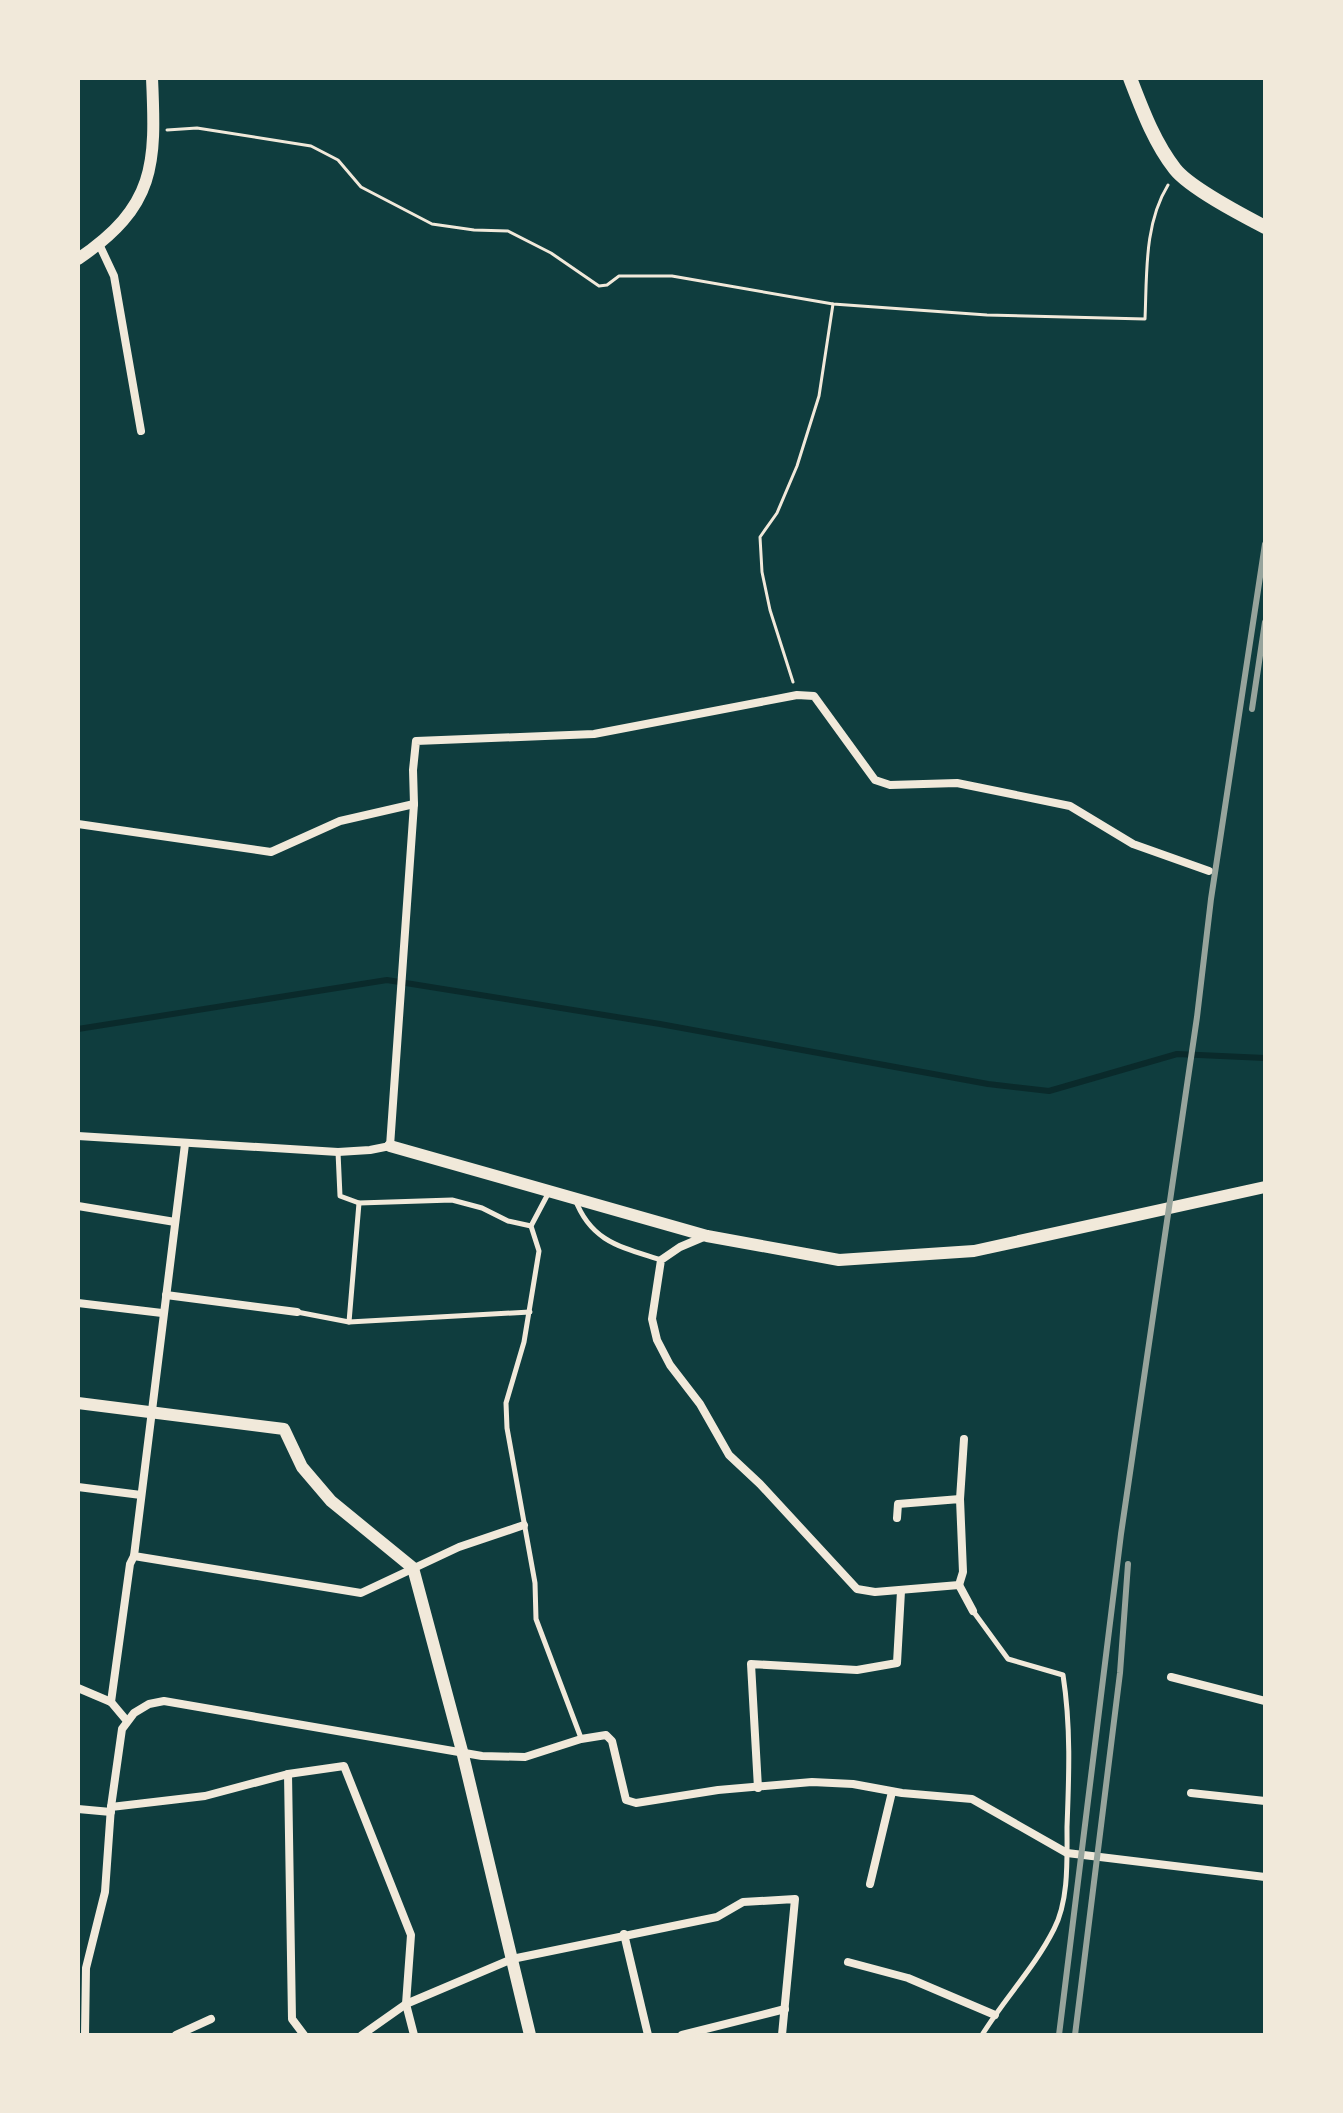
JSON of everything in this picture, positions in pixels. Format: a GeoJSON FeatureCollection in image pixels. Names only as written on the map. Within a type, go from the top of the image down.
{"type":"FeatureCollection","features":[{"type":"Feature","properties":{"kind":"main road"},"geometry":{"type":"LineString","coordinates":[[1130,78],[1145,118],[1176,171],[1223,205],[1265,227]]}},
{"type":"Feature","properties":{"kind":"street"},"geometry":{"type":"LineString","coordinates":[[78,259],[128,216],[143,190],[154,146],[152,78]]}},
{"type":"Feature","properties":{"kind":"street"},"geometry":{"type":"LineString","coordinates":[[99,244],[114,276],[141,431]]}},
{"type":"Feature","properties":{"kind":"street"},"geometry":{"type":"LineString","coordinates":[[390,1146],[416,741],[594,734],[797,695],[814,696],[875,780],[890,785],[957,783],[1070,806],[1133,844],[1209,871]]}},
{"type":"Feature","properties":{"kind":"street"},"geometry":{"type":"LineString","coordinates":[[78,824],[271,852],[340,821],[414,804]]}},
{"type":"Feature","properties":{"kind":"street"},"geometry":{"type":"LineString","coordinates":[[78,1136],[338,1152],[390,1146],[707,1236],[839,1260],[974,1251],[1265,1187]]}},
{"type":"Feature","properties":{"kind":"street"},"geometry":{"type":"LineString","coordinates":[[111,1702],[130,1564],[134,1556],[185,1144]]}},
{"type":"Feature","properties":{"kind":"street"},"geometry":{"type":"LineString","coordinates":[[78,1206],[175,1222]]}},
{"type":"Feature","properties":{"kind":"street"},"geometry":{"type":"LineString","coordinates":[[707,1236],[680,1247],[661,1260],[655,1281],[652,1319],[657,1340],[670,1365],[700,1404],[729,1455],[857,1589],[901,1591],[959,1585]]}},
{"type":"Feature","properties":{"kind":"street"},"geometry":{"type":"LineString","coordinates":[[166,1295],[297,1312]]}},
{"type":"Feature","properties":{"kind":"street"},"geometry":{"type":"LineString","coordinates":[[78,1303],[162,1313]]}},
{"type":"Feature","properties":{"kind":"street"},"geometry":{"type":"LineString","coordinates":[[78,1403],[284,1429],[302,1467],[331,1501],[413,1568],[462,1751],[530,2035]]}},
{"type":"Feature","properties":{"kind":"street"},"geometry":{"type":"LineString","coordinates":[[964,1439],[960,1499],[963,1572],[959,1585],[973,1611]]}},
{"type":"Feature","properties":{"kind":"street"},"geometry":{"type":"LineString","coordinates":[[78,1487],[141,1495]]}},
{"type":"Feature","properties":{"kind":"street"},"geometry":{"type":"LineString","coordinates":[[897,1518],[898,1504],[960,1499]]}},
{"type":"Feature","properties":{"kind":"street"},"geometry":{"type":"LineString","coordinates":[[134,1556],[361,1593],[459,1547],[524,1525]]}},
{"type":"Feature","properties":{"kind":"street"},"geometry":{"type":"LineString","coordinates":[[758,1788],[751,1664],[857,1670],[897,1663],[901,1591]]}},
{"type":"Feature","properties":{"kind":"street"},"geometry":{"type":"LineString","coordinates":[[1171,1677],[1265,1701]]}},
{"type":"Feature","properties":{"kind":"street"},"geometry":{"type":"LineString","coordinates":[[78,1688],[111,1702],[127,1721]]}},
{"type":"Feature","properties":{"kind":"street"},"geometry":{"type":"LineString","coordinates":[[85,2035],[86,1968],[105,1892],[111,1810],[122,1729],[127,1721],[149,1704],[164,1701],[482,1756],[525,1757],[581,1739],[606,1735],[612,1741],[626,1800],[636,1803],[718,1790],[812,1782],[853,1784],[892,1792],[972,1799],[1067,1853],[1265,1877]]}},
{"type":"Feature","properties":{"kind":"street"},"geometry":{"type":"LineString","coordinates":[[78,1809],[111,1810],[205,1796],[288,1774],[344,1766],[411,1935],[406,2004],[414,2035]]}},
{"type":"Feature","properties":{"kind":"street"},"geometry":{"type":"LineString","coordinates":[[288,1774],[292,2019],[304,2035]]}},
{"type":"Feature","properties":{"kind":"street"},"geometry":{"type":"LineString","coordinates":[[870,1884],[892,1792]]}},
{"type":"Feature","properties":{"kind":"street"},"geometry":{"type":"LineString","coordinates":[[1191,1793],[1265,1801]]}},
{"type":"Feature","properties":{"kind":"street"},"geometry":{"type":"LineString","coordinates":[[362,2035],[406,2004],[512,1959],[717,1917],[743,1902],[795,1899],[782,2035]]}},
{"type":"Feature","properties":{"kind":"street"},"geometry":{"type":"LineString","coordinates":[[624,1934],[648,2035]]}},
{"type":"Feature","properties":{"kind":"street"},"geometry":{"type":"LineString","coordinates":[[848,1962],[908,1978],[995,2015]]}},
{"type":"Feature","properties":{"kind":"street"},"geometry":{"type":"LineString","coordinates":[[682,2035],[785,2009]]}},
{"type":"Feature","properties":{"kind":"street"},"geometry":{"type":"LineString","coordinates":[[176,2035],[211,2019]]}},
{"type":"Feature","properties":{"kind":"lane"},"geometry":{"type":"LineString","coordinates":[[338,1152],[340,1196],[359,1203],[452,1200],[531,1226]]}},
{"type":"Feature","properties":{"kind":"lane"},"geometry":{"type":"LineString","coordinates":[[549,1191],[531,1226],[539,1251],[530,1312],[506,1403],[507,1428],[535,1583],[536,1619],[581,1739]]}},
{"type":"Feature","properties":{"kind":"lane"},"geometry":{"type":"LineString","coordinates":[[575,1199],[582,1218],[595,1233],[661,1260]]}},
{"type":"Feature","properties":{"kind":"lane"},"geometry":{"type":"LineString","coordinates":[[349,1322],[359,1203]]}},
{"type":"Feature","properties":{"kind":"lane"},"geometry":{"type":"LineString","coordinates":[[297,1312],[349,1322],[530,1312]]}},
{"type":"Feature","properties":{"kind":"lane"},"geometry":{"type":"LineString","coordinates":[[973,1611],[1008,1659],[1063,1675],[1070,1730],[1067,1853],[1062,1910],[1054,1929],[982,2035]]}},
{"type":"Feature","properties":{"kind":"path"},"geometry":{"type":"LineString","coordinates":[[155,131],[197,128],[311,146],[338,160],[361,187],[432,224],[508,231],[551,253],[599,286],[607,285],[619,276],[672,276],[833,304],[987,315],[1145,319],[1148,245],[1161,196],[1176,171]]}},
{"type":"Feature","properties":{"kind":"path"},"geometry":{"type":"LineString","coordinates":[[797,695],[770,610],[762,572],[760,537],[777,513],[797,466],[815,410],[833,304]]}},
{"type":"Feature","properties":{"kind":"waterway"},"geometry":{"type":"LineString","coordinates":[[78,1029],[387,980],[660,1024],[988,1084],[1049,1091],[1177,1054],[1265,1058]]}},
{"type":"Feature","properties":{"kind":"railway"},"geometry":{"type":"LineString","coordinates":[[1059,2035],[1121,1534],[1265,544]]}},
{"type":"Feature","properties":{"kind":"railway"},"geometry":{"type":"LineString","coordinates":[[1252,709],[1265,622]]}},
{"type":"Feature","properties":{"kind":"railway"},"geometry":{"type":"LineString","coordinates":[[1075,2035],[1120,1673],[1128,1564]]}}]}
